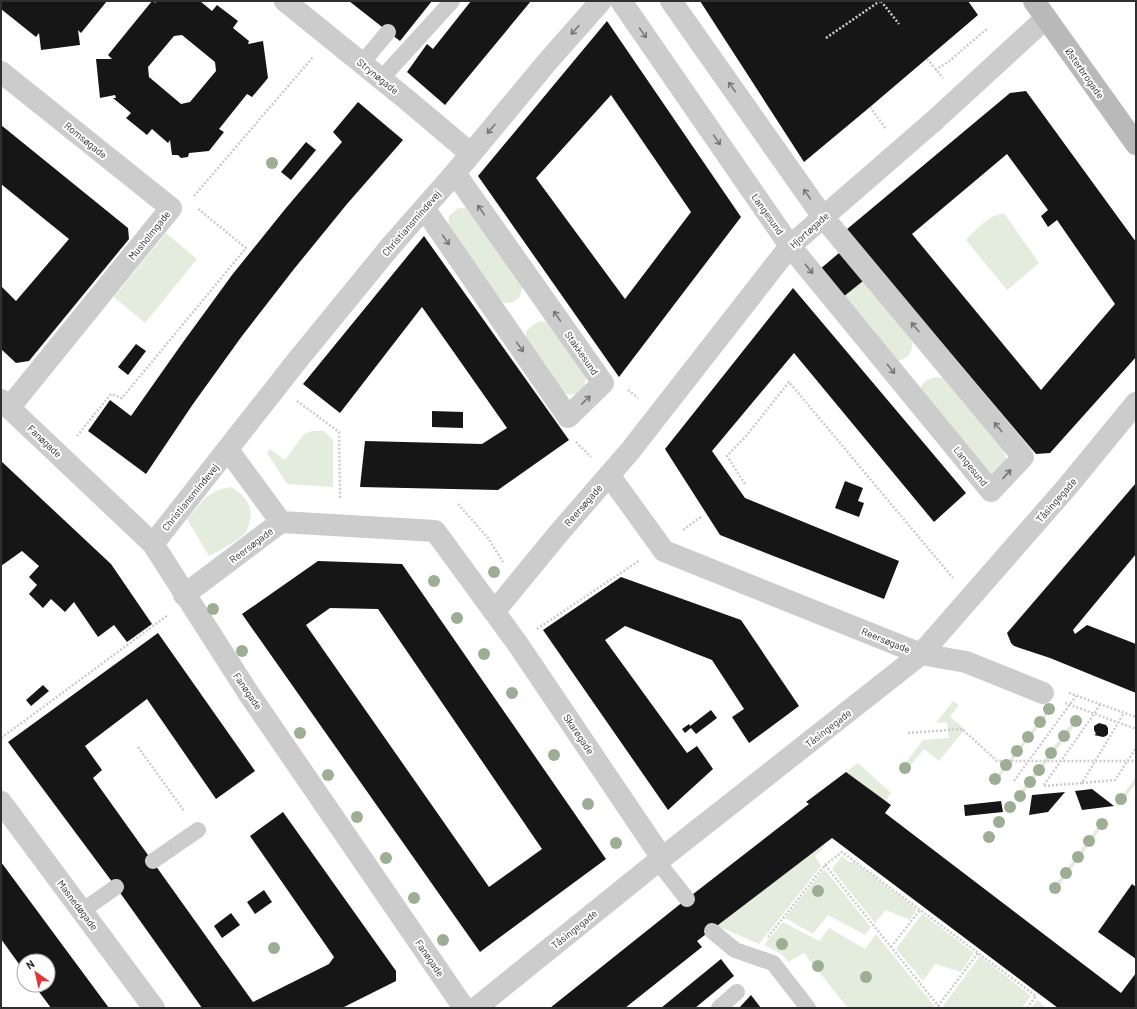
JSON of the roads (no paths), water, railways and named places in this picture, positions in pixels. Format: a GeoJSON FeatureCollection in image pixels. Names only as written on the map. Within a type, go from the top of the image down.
{"type":"FeatureCollection","features":[{"type":"Feature","properties":{"kind":"street","name":"Strynøgade"},"geometry":{"type":"LineString","coordinates":[[285,1],[406,98],[470,153]]}},
{"type":"Feature","properties":{"kind":"street","name":"Christiansmindevej"},"geometry":{"type":"LineString","coordinates":[[153,544],[278,385],[385,253],[601,1]]}},
{"type":"Feature","properties":{"kind":"street","name":"Langesund"},"geometry":{"type":"LineString","coordinates":[[621,1],[790,246],[991,491],[1023,457],[823,217],[671,1]]}},
{"type":"Feature","properties":{"kind":"street","name":"Hjortøgade"},"geometry":{"type":"LineString","coordinates":[[609,475],[659,415],[790,246],[934,120],[1040,10]]}},
{"type":"Feature","properties":{"kind":"street","name":"Østerbrogade"},"geometry":{"type":"LineString","coordinates":[[1040,10],[1136,144]]}},
{"type":"Feature","properties":{"kind":"street","name":"Romsøgade"},"geometry":{"type":"LineString","coordinates":[[1,72],[180,205]]}},
{"type":"Feature","properties":{"kind":"street","name":"Stakkesund"},"geometry":{"type":"LineString","coordinates":[[424,208],[568,417],[603,383],[455,173]]}},
{"type":"Feature","properties":{"kind":"street","name":"Musholmgade"},"geometry":{"type":"LineString","coordinates":[[3,402],[180,205]]}},
{"type":"Feature","properties":{"kind":"street","name":"Fanøgade"},"geometry":{"type":"LineString","coordinates":[[3,402],[153,544],[186,598],[249,694],[475,1007]]}},
{"type":"Feature","properties":{"kind":"street","name":"Tåsingegade"},"geometry":{"type":"LineString","coordinates":[[475,1007],[921,654],[1067,487],[1136,403]]}},
{"type":"Feature","properties":{"kind":"street"},"geometry":{"type":"LineString","coordinates":[[228,450],[281,522]]}},
{"type":"Feature","properties":{"kind":"street","name":"Reersøgade"},"geometry":{"type":"LineString","coordinates":[[186,598],[281,522],[435,531],[494,612],[609,475],[664,552],[921,654],[966,662],[1044,693]]}},
{"type":"Feature","properties":{"kind":"street","name":"Skarøgade"},"geometry":{"type":"LineString","coordinates":[[494,612],[517,643],[660,860]]}},
{"type":"Feature","properties":{"kind":"street","name":"Masnedøgade"},"geometry":{"type":"LineString","coordinates":[[1,802],[154,1008]]}},
{"type":"Feature","properties":{"kind":"lane"},"geometry":{"type":"LineString","coordinates":[[381,79],[452,1]]}},
{"type":"Feature","properties":{"kind":"lane"},"geometry":{"type":"LineString","coordinates":[[362,63],[388,32]]}},
{"type":"Feature","properties":{"kind":"lane"},"geometry":{"type":"LineString","coordinates":[[153,861],[198,830]]}},
{"type":"Feature","properties":{"kind":"lane"},"geometry":{"type":"LineString","coordinates":[[660,860],[688,899]]}},
{"type":"Feature","properties":{"kind":"lane"},"geometry":{"type":"LineString","coordinates":[[82,911],[116,887]]}},
{"type":"Feature","properties":{"kind":"lane"},"geometry":{"type":"LineString","coordinates":[[712,931],[735,950],[773,963],[808,1008]]}},
{"type":"Feature","properties":{"kind":"lane"},"geometry":{"type":"LineString","coordinates":[[719,1008],[737,992]]}}]}
